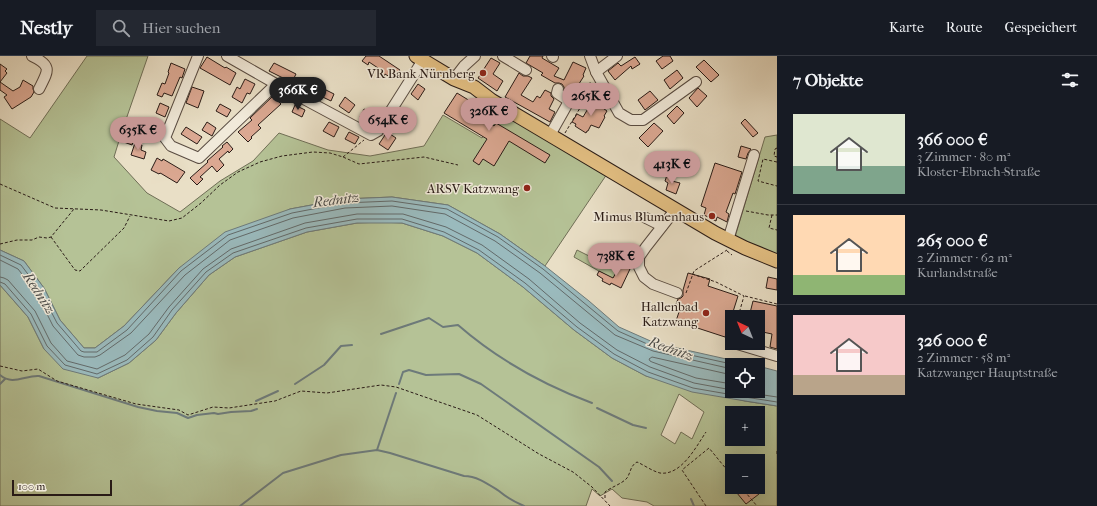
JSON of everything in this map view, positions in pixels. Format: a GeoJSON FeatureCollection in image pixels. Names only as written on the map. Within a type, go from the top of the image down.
{"type":"FeatureCollection","features":[{"type":"Feature","properties":{"kind":"main road"},"geometry":{"type":"LineString","coordinates":[[420,58],[454,79],[464,88],[480,97],[491,100],[675,210],[731,248],[758,254],[777,261]]}},
{"type":"Feature","properties":{"kind":"street"},"geometry":{"type":"LineString","coordinates":[[32,56],[43,62],[47,67],[47,74],[38,89]]}},
{"type":"Feature","properties":{"kind":"street"},"geometry":{"type":"LineString","coordinates":[[198,56],[165,138],[171,146],[199,158],[276,84]]}},
{"type":"Feature","properties":{"kind":"street"},"geometry":{"type":"LineString","coordinates":[[227,56],[371,135],[378,131],[420,58]]}},
{"type":"Feature","properties":{"kind":"street"},"geometry":{"type":"LineString","coordinates":[[454,79],[464,66],[475,56]]}},
{"type":"Feature","properties":{"kind":"street"},"geometry":{"type":"LineString","coordinates":[[503,56],[526,70]]}},
{"type":"Feature","properties":{"kind":"street"},"geometry":{"type":"LineString","coordinates":[[590,56],[596,72],[619,113],[631,120],[643,120],[696,82]]}},
{"type":"Feature","properties":{"kind":"street"},"geometry":{"type":"LineString","coordinates":[[596,72],[617,56]]}},
{"type":"Feature","properties":{"kind":"street"},"geometry":{"type":"LineString","coordinates":[[555,138],[571,99],[557,93],[558,89]]}},
{"type":"Feature","properties":{"kind":"street"},"geometry":{"type":"LineString","coordinates":[[731,248],[738,209],[754,155]]}},
{"type":"Feature","properties":{"kind":"street"},"geometry":{"type":"LineString","coordinates":[[675,210],[639,257],[639,267],[644,277],[653,284],[681,295]]}},
{"type":"Feature","properties":{"kind":"street"},"geometry":{"type":"LineString","coordinates":[[646,218],[662,226]]}},
{"type":"Feature","properties":{"kind":"street"},"geometry":{"type":"LineString","coordinates":[[758,350],[777,356]]}},
{"type":"Feature","properties":{"kind":"path"},"geometry":{"type":"LineString","coordinates":[[555,138],[583,103],[582,96],[596,72]]}},
{"type":"Feature","properties":{"kind":"path"},"geometry":{"type":"LineString","coordinates":[[343,157],[371,135]]}},
{"type":"Feature","properties":{"kind":"path"},"geometry":{"type":"LineString","coordinates":[[777,148],[774,156],[777,157]]}},
{"type":"Feature","properties":{"kind":"path"},"geometry":{"type":"LineString","coordinates":[[0,184],[55,208],[101,210],[169,221],[182,218],[220,185],[238,172],[260,162],[282,156],[313,152],[330,153],[359,164],[424,156],[458,165]]}},
{"type":"Feature","properties":{"kind":"path"},"geometry":{"type":"LineString","coordinates":[[777,162],[764,158],[758,181],[777,186]]}},
{"type":"Feature","properties":{"kind":"path"},"geometry":{"type":"LineString","coordinates":[[0,244],[17,240],[32,240],[39,237],[52,237],[75,209]]}},
{"type":"Feature","properties":{"kind":"path"},"geometry":{"type":"LineString","coordinates":[[738,209],[768,215],[777,215]]}},
{"type":"Feature","properties":{"kind":"path"},"geometry":{"type":"LineString","coordinates":[[52,237],[75,270],[80,270],[124,228],[130,215]]}},
{"type":"Feature","properties":{"kind":"path"},"geometry":{"type":"LineString","coordinates":[[772,215],[769,228],[777,230]]}},
{"type":"Feature","properties":{"kind":"path"},"geometry":{"type":"LineString","coordinates":[[681,295],[694,271],[731,248]]}},
{"type":"Feature","properties":{"kind":"path"},"geometry":{"type":"LineString","coordinates":[[692,274],[716,282],[744,296],[777,304]]}},
{"type":"Feature","properties":{"kind":"path"},"geometry":{"type":"LineString","coordinates":[[740,310],[744,296]]}},
{"type":"Feature","properties":{"kind":"path"},"geometry":{"type":"LineString","coordinates":[[0,366],[22,371],[38,369],[57,381],[136,404],[179,410],[188,415],[213,407],[229,408],[275,401],[301,391],[327,393],[381,385],[396,387],[477,415],[539,454],[573,472],[592,487],[610,506]]}},
{"type":"Feature","properties":{"kind":"path"},"geometry":{"type":"LineString","coordinates":[[605,499],[605,492],[627,478],[632,466],[637,462],[658,472],[668,473],[676,469],[684,463],[693,452],[706,432]]}},
{"type":"Feature","properties":{"kind":"path"},"geometry":{"type":"LineString","coordinates":[[706,506],[682,470],[709,448],[725,467]]}},
{"type":"Feature","properties":{"kind":"path"},"geometry":{"type":"LineString","coordinates":[[747,494],[757,506]]}},
{"type":"Feature","properties":{"kind":"green space"},"geometry":{"type":"Polygon","coordinates":[[[87,56],[148,56],[114,157],[147,193],[180,212],[220,181],[253,161],[279,133],[328,150],[370,156],[424,146],[443,115],[482,138],[503,108],[609,171],[545,266],[500,234],[448,205],[392,197],[344,199],[290,209],[179,268],[124,326],[95,348],[84,348],[60,320],[44,288],[24,261],[0,250],[0,119],[30,138],[87,56]]]}},
{"type":"Feature","properties":{"kind":"green space"},"geometry":{"type":"Polygon","coordinates":[[[777,135],[777,254],[735,237],[765,137],[777,135]]]}},
{"type":"Feature","properties":{"kind":"green space"},"geometry":{"type":"Polygon","coordinates":[[[381,222],[402,223],[443,236],[477,253],[523,287],[574,330],[612,358],[646,376],[725,396],[725,398],[733,398],[777,406],[777,506],[654,506],[647,502],[622,498],[612,489],[600,496],[592,489],[586,506],[0,506],[0,285],[28,317],[44,349],[98,378],[129,363],[156,340],[176,313],[209,275],[235,257],[307,232],[357,223],[381,222]],[[679,394],[661,435],[675,444],[681,432],[692,439],[704,412],[679,394]]]}},
{"type":"Feature","properties":{"kind":"green space"},"geometry":{"type":"Polygon","coordinates":[[[577,250],[589,256],[592,252],[595,254],[597,252],[621,264],[613,279],[574,257],[577,250]]]}},
{"type":"Feature","properties":{"kind":"water","name":"Rednitz"},"geometry":{"type":"Polygon","coordinates":[[[392,197],[448,205],[500,234],[545,266],[619,327],[655,343],[725,359],[725,397],[692,392],[646,376],[612,358],[574,330],[523,287],[477,253],[443,236],[402,223],[357,223],[307,232],[235,257],[209,275],[176,313],[156,340],[129,363],[98,378],[63,369],[44,349],[28,317],[0,285],[0,250],[24,261],[44,288],[60,320],[84,348],[95,348],[124,326],[179,268],[225,232],[290,209],[344,199],[392,197]]]}},
{"type":"Feature","properties":{"kind":"water"},"geometry":{"type":"Polygon","coordinates":[[[765,368],[777,371],[777,406],[728,398],[765,398],[765,368]]]}},
{"type":"Feature","properties":{"kind":"building"},"geometry":{"type":"Polygon","coordinates":[[[366,56],[379,56],[400,70],[393,79],[385,74],[384,77],[376,71],[378,68],[369,62],[368,65],[362,61],[366,56]]]}},
{"type":"Feature","properties":{"kind":"building"},"geometry":{"type":"Polygon","coordinates":[[[530,56],[543,56],[542,58],[559,68],[554,76],[564,80],[573,62],[586,68],[583,75],[584,76],[575,90],[572,89],[567,92],[564,90],[562,84],[555,83],[541,75],[543,73],[526,63],[530,56]]]}},
{"type":"Feature","properties":{"kind":"building"},"geometry":{"type":"Polygon","coordinates":[[[663,56],[670,56],[673,61],[662,69],[656,61],[663,56]]]}},
{"type":"Feature","properties":{"kind":"building"},"geometry":{"type":"Polygon","coordinates":[[[207,57],[236,73],[230,85],[200,68],[207,57]]]}},
{"type":"Feature","properties":{"kind":"building"},"geometry":{"type":"Polygon","coordinates":[[[635,57],[640,64],[632,69],[631,66],[615,80],[608,71],[618,63],[621,66],[635,57]]]}},
{"type":"Feature","properties":{"kind":"building"},"geometry":{"type":"Polygon","coordinates":[[[491,58],[500,63],[493,74],[503,81],[497,91],[478,78],[491,58]]]}},
{"type":"Feature","properties":{"kind":"building"},"geometry":{"type":"Polygon","coordinates":[[[704,60],[719,75],[711,82],[696,67],[704,60]]]}},
{"type":"Feature","properties":{"kind":"building"},"geometry":{"type":"Polygon","coordinates":[[[171,63],[185,69],[182,78],[180,77],[172,96],[164,93],[162,97],[157,95],[162,83],[165,84],[171,63]]]}},
{"type":"Feature","properties":{"kind":"building"},"geometry":{"type":"Polygon","coordinates":[[[274,63],[296,74],[291,84],[269,71],[274,63]]]}},
{"type":"Feature","properties":{"kind":"building"},"geometry":{"type":"Polygon","coordinates":[[[0,64],[7,69],[5,71],[7,73],[0,82],[0,64]]]}},
{"type":"Feature","properties":{"kind":"building"},"geometry":{"type":"Polygon","coordinates":[[[677,70],[683,78],[670,89],[664,80],[677,70]]]}},
{"type":"Feature","properties":{"kind":"building"},"geometry":{"type":"Polygon","coordinates":[[[519,73],[523,76],[532,78],[521,95],[533,102],[537,96],[540,98],[545,90],[551,93],[551,96],[554,99],[549,109],[555,112],[550,122],[505,97],[519,73]]]}},
{"type":"Feature","properties":{"kind":"building"},"geometry":{"type":"Polygon","coordinates":[[[245,79],[255,84],[250,94],[247,93],[242,103],[232,97],[237,87],[240,89],[245,79]]]}},
{"type":"Feature","properties":{"kind":"building"},"geometry":{"type":"Polygon","coordinates":[[[23,80],[33,86],[34,92],[31,97],[12,109],[4,97],[7,95],[0,90],[0,82],[13,91],[20,87],[23,80]]]}},
{"type":"Feature","properties":{"kind":"building"},"geometry":{"type":"Polygon","coordinates":[[[308,81],[334,94],[331,101],[304,88],[308,81]]]}},
{"type":"Feature","properties":{"kind":"building"},"geometry":{"type":"Polygon","coordinates":[[[418,84],[425,89],[418,100],[411,94],[418,84]]]}},
{"type":"Feature","properties":{"kind":"building"},"geometry":{"type":"Polygon","coordinates":[[[192,87],[204,91],[198,108],[186,103],[192,87]]]}},
{"type":"Feature","properties":{"kind":"building"},"geometry":{"type":"Polygon","coordinates":[[[698,88],[707,96],[697,107],[689,98],[698,88]]]}},
{"type":"Feature","properties":{"kind":"building"},"geometry":{"type":"Polygon","coordinates":[[[650,91],[658,100],[645,110],[638,100],[650,91]]]}},
{"type":"Feature","properties":{"kind":"building"},"geometry":{"type":"Polygon","coordinates":[[[457,93],[488,112],[484,119],[494,126],[496,123],[550,155],[545,163],[509,141],[494,166],[483,159],[479,165],[473,161],[487,139],[444,113],[457,93]]]}},
{"type":"Feature","properties":{"kind":"building"},"geometry":{"type":"Polygon","coordinates":[[[273,96],[281,104],[258,125],[261,128],[251,137],[252,138],[248,142],[238,132],[252,120],[250,118],[273,96]]]}},
{"type":"Feature","properties":{"kind":"building"},"geometry":{"type":"Polygon","coordinates":[[[345,97],[355,105],[349,113],[339,106],[345,97]]]}},
{"type":"Feature","properties":{"kind":"building"},"geometry":{"type":"Polygon","coordinates":[[[590,99],[607,111],[599,128],[591,125],[586,133],[575,126],[576,124],[572,122],[577,114],[583,117],[589,107],[586,105],[590,99]]]}},
{"type":"Feature","properties":{"kind":"building"},"geometry":{"type":"Polygon","coordinates":[[[160,103],[169,107],[165,117],[156,113],[160,103]]]}},
{"type":"Feature","properties":{"kind":"building"},"geometry":{"type":"Polygon","coordinates":[[[220,104],[231,110],[227,117],[216,111],[220,104]]]}},
{"type":"Feature","properties":{"kind":"building"},"geometry":{"type":"Polygon","coordinates":[[[295,105],[305,110],[302,117],[292,112],[295,105]]]}},
{"type":"Feature","properties":{"kind":"building"},"geometry":{"type":"Polygon","coordinates":[[[677,106],[684,113],[674,124],[667,116],[677,106]]]}},
{"type":"Feature","properties":{"kind":"building"},"geometry":{"type":"Polygon","coordinates":[[[364,109],[374,114],[370,122],[360,117],[364,109]]]}},
{"type":"Feature","properties":{"kind":"building"},"geometry":{"type":"Polygon","coordinates":[[[399,112],[408,118],[406,120],[408,121],[402,130],[392,123],[399,112]]]}},
{"type":"Feature","properties":{"kind":"building"},"geometry":{"type":"Polygon","coordinates":[[[745,119],[758,133],[753,137],[741,123],[745,119]]]}},
{"type":"Feature","properties":{"kind":"building"},"geometry":{"type":"Polygon","coordinates":[[[207,122],[216,128],[212,136],[202,130],[207,122]]]}},
{"type":"Feature","properties":{"kind":"building"},"geometry":{"type":"Polygon","coordinates":[[[329,122],[339,127],[334,137],[323,131],[329,122]]]}},
{"type":"Feature","properties":{"kind":"building"},"geometry":{"type":"Polygon","coordinates":[[[654,123],[663,131],[648,147],[639,138],[654,123]]]}},
{"type":"Feature","properties":{"kind":"building"},"geometry":{"type":"Polygon","coordinates":[[[153,125],[161,128],[157,139],[149,136],[153,125]]]}},
{"type":"Feature","properties":{"kind":"building"},"geometry":{"type":"Polygon","coordinates":[[[186,127],[202,137],[197,144],[181,134],[186,127]]]}},
{"type":"Feature","properties":{"kind":"building"},"geometry":{"type":"Polygon","coordinates":[[[349,132],[359,137],[355,144],[345,139],[349,132]]]}},
{"type":"Feature","properties":{"kind":"building"},"geometry":{"type":"Polygon","coordinates":[[[387,132],[396,138],[388,150],[379,144],[387,132]]]}},
{"type":"Feature","properties":{"kind":"building"},"geometry":{"type":"Polygon","coordinates":[[[124,133],[135,137],[132,145],[121,141],[124,133]]]}},
{"type":"Feature","properties":{"kind":"building"},"geometry":{"type":"Polygon","coordinates":[[[227,142],[233,149],[229,153],[228,151],[219,159],[224,165],[217,172],[212,166],[200,177],[203,179],[197,185],[190,178],[227,142]]]}},
{"type":"Feature","properties":{"kind":"building"},"geometry":{"type":"Polygon","coordinates":[[[135,143],[142,145],[141,150],[146,152],[144,159],[131,155],[135,143]]]}},
{"type":"Feature","properties":{"kind":"building"},"geometry":{"type":"Polygon","coordinates":[[[741,146],[751,149],[746,159],[738,157],[741,146]]]}},
{"type":"Feature","properties":{"kind":"building"},"geometry":{"type":"Polygon","coordinates":[[[157,158],[162,161],[163,159],[185,172],[177,183],[160,173],[159,174],[151,170],[157,158]]]}},
{"type":"Feature","properties":{"kind":"building"},"geometry":{"type":"Polygon","coordinates":[[[715,163],[742,172],[735,194],[733,193],[726,212],[729,214],[727,222],[717,217],[716,221],[704,215],[706,208],[701,206],[715,163]]]}},
{"type":"Feature","properties":{"kind":"building"},"geometry":{"type":"Polygon","coordinates":[[[667,175],[673,177],[672,181],[680,183],[676,194],[666,190],[668,183],[665,181],[667,175]]]}},
{"type":"Feature","properties":{"kind":"building"},"geometry":{"type":"Polygon","coordinates":[[[621,264],[630,269],[621,288],[611,283],[610,285],[602,281],[603,279],[597,275],[599,271],[613,278],[621,264]]]}},
{"type":"Feature","properties":{"kind":"building","name":"Hallenbad Katzwang"},"geometry":{"type":"Polygon","coordinates":[[[688,273],[710,279],[708,286],[738,296],[734,310],[725,310],[725,337],[676,321],[681,306],[676,304],[678,299],[683,296],[683,290],[688,273]]]}},
{"type":"Feature","properties":{"kind":"building"},"geometry":{"type":"Polygon","coordinates":[[[768,277],[777,279],[777,290],[766,288],[768,277]]]}},
{"type":"Feature","properties":{"kind":"building"},"geometry":{"type":"Polygon","coordinates":[[[753,301],[777,306],[777,349],[770,347],[772,334],[765,332],[765,310],[751,310],[753,301]]]}},
{"type":"Feature","properties":{"kind":"building"},"geometry":{"type":"Polygon","coordinates":[[[738,494],[759,494],[746,504],[738,494]]]}},
{"type":"Feature","properties":{"kind":"waterway"},"geometry":{"type":"LineString","coordinates":[[381,334],[429,318],[443,327],[458,325],[489,349],[522,370],[556,388],[592,403]]}},
{"type":"Feature","properties":{"kind":"waterway"},"geometry":{"type":"LineString","coordinates":[[295,384],[324,365],[341,346],[352,345]]}},
{"type":"Feature","properties":{"kind":"waterway"},"geometry":{"type":"LineString","coordinates":[[399,384],[403,372],[409,370],[426,375],[459,374],[481,384],[599,467],[612,481]]}},
{"type":"Feature","properties":{"kind":"waterway"},"geometry":{"type":"LineString","coordinates":[[0,375],[10,380],[39,376],[138,407],[177,413],[188,418],[197,415],[251,411],[257,409]]}},
{"type":"Feature","properties":{"kind":"waterway"},"geometry":{"type":"LineString","coordinates":[[0,384],[5,379]]}},
{"type":"Feature","properties":{"kind":"waterway"},"geometry":{"type":"LineString","coordinates":[[256,401],[278,391]]}},
{"type":"Feature","properties":{"kind":"waterway"},"geometry":{"type":"LineString","coordinates":[[377,450],[396,393]]}},
{"type":"Feature","properties":{"kind":"waterway"},"geometry":{"type":"LineString","coordinates":[[597,408],[633,425],[646,428]]}},
{"type":"Feature","properties":{"kind":"waterway"},"geometry":{"type":"LineString","coordinates":[[240,506],[283,473],[341,455],[377,450],[478,479],[524,506]]}},
{"type":"Feature","properties":{"kind":"waterway"},"geometry":{"type":"LineString","coordinates":[[691,499],[694,506]]}},
{"type":"Feature","properties":{"kind":"place","name":"VR Bank Nürnberg"},"geometry":{"type":"Point","coordinates":[483,73]}},
{"type":"Feature","properties":{"kind":"place","name":"ARSV Katzwang"},"geometry":{"type":"Point","coordinates":[527,188]}},
{"type":"Feature","properties":{"kind":"place","name":"Mimus Blumenhaus"},"geometry":{"type":"Point","coordinates":[712,216]}},
{"type":"Feature","properties":{"kind":"place","name":"Hallenbad Katzwang"},"geometry":{"type":"Point","coordinates":[706,313]}}]}
